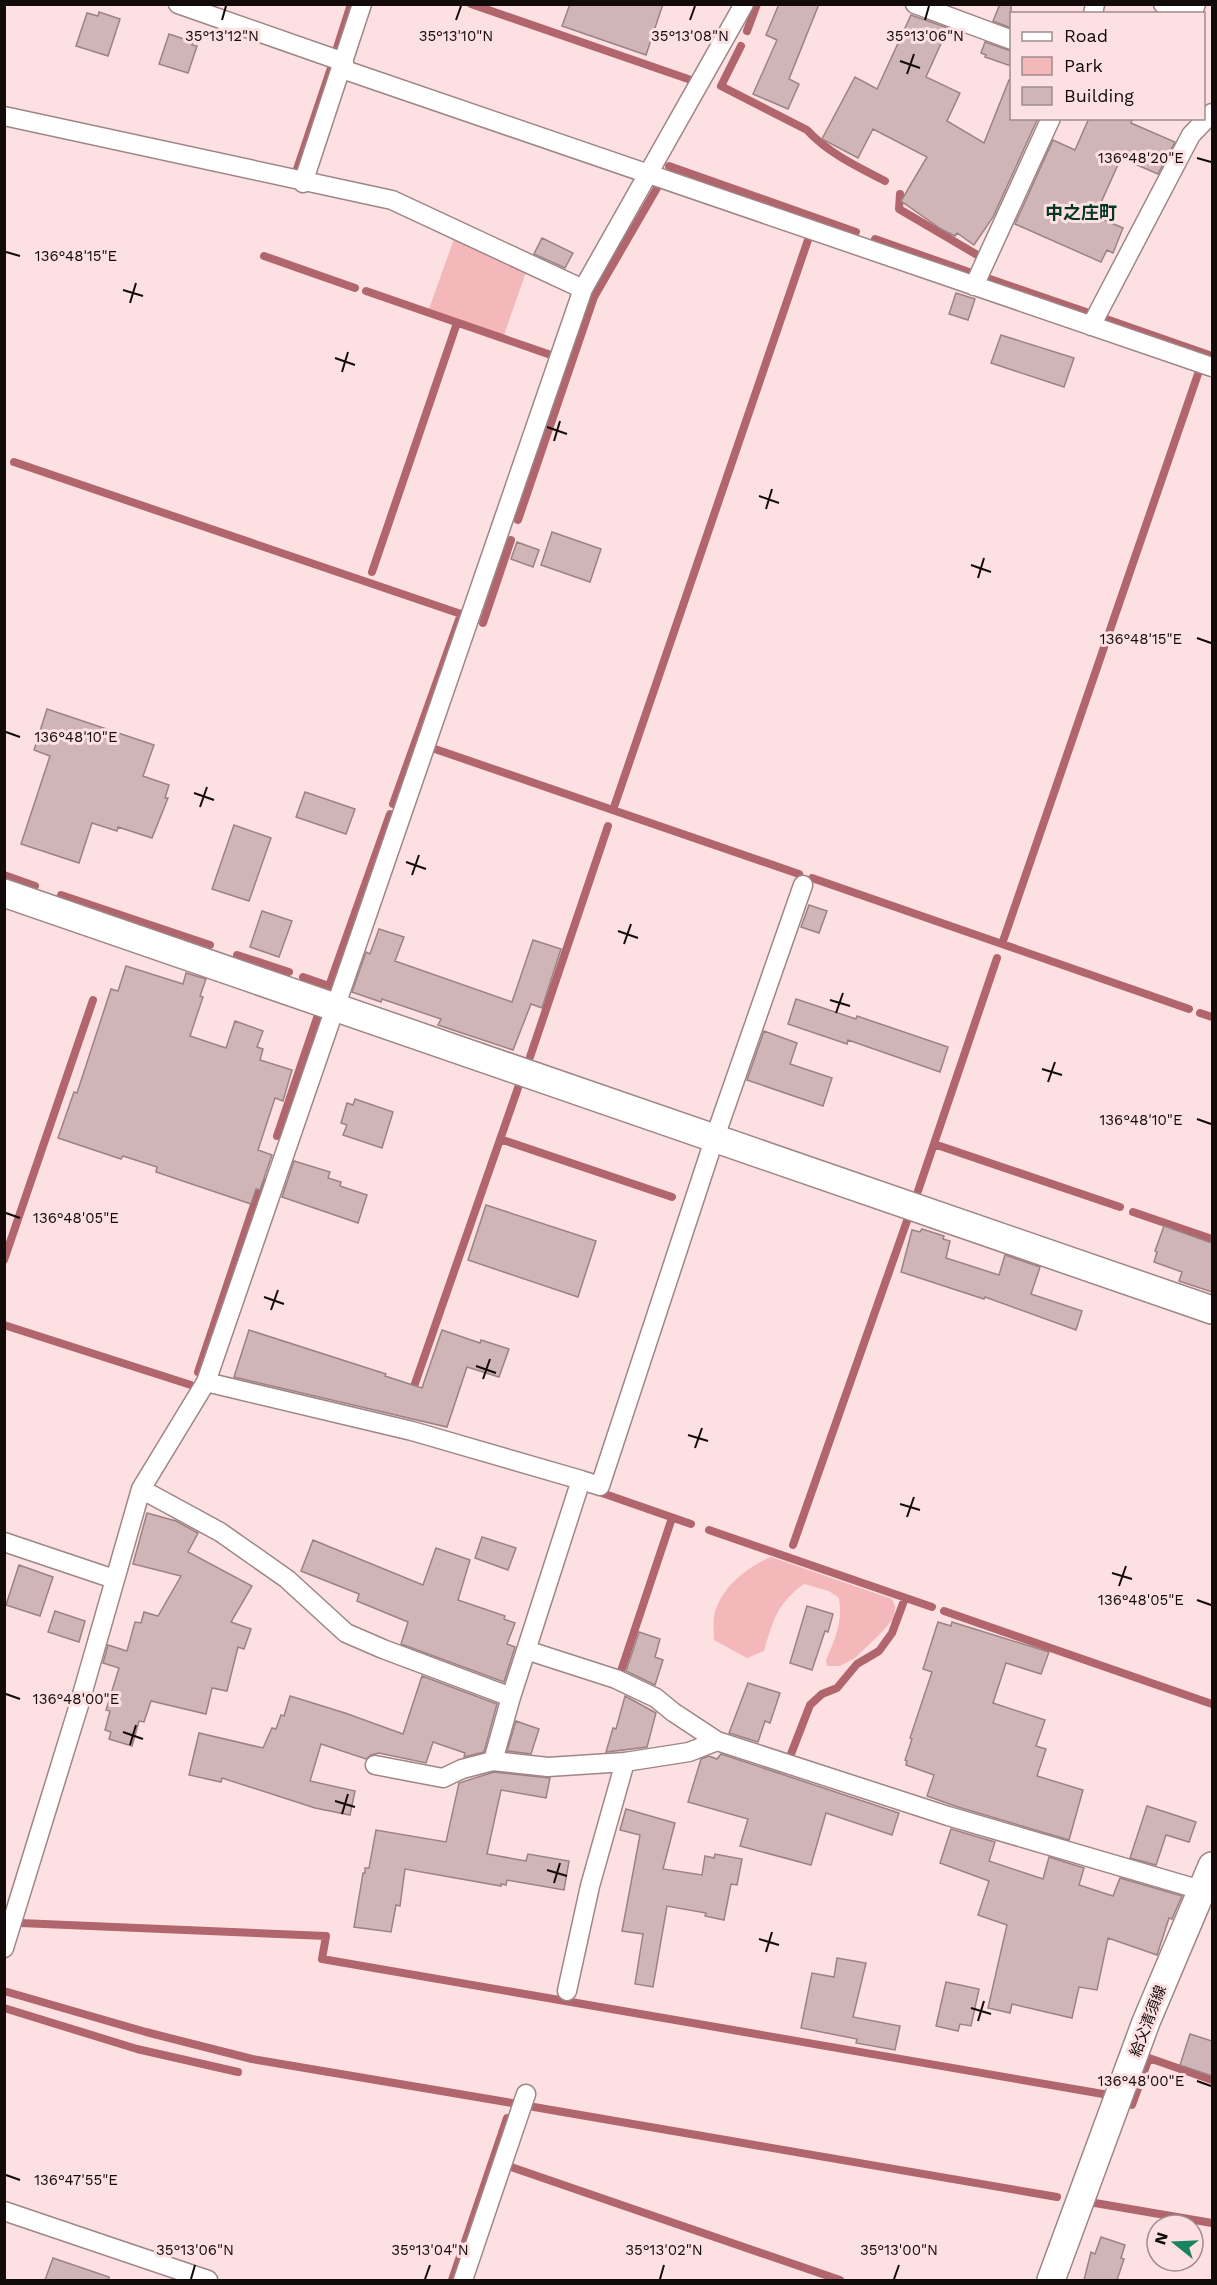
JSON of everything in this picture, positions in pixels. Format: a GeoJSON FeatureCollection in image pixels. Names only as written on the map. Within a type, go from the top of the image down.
{"type":"FeatureCollection","features":[{"type":"Feature","properties":{"kind":"street"},"geometry":{"type":"LineString","coordinates":[[178,4],[343,66],[1212,367]]}},
{"type":"Feature","properties":{"kind":"street"},"geometry":{"type":"LineString","coordinates":[[303,183],[362,4]]}},
{"type":"Feature","properties":{"kind":"street"},"geometry":{"type":"LineString","coordinates":[[4,1948],[79,1705],[141,1489],[206,1382],[337,1008],[582,290],[744,4]]}},
{"type":"Feature","properties":{"kind":"street"},"geometry":{"type":"LineString","coordinates":[[915,4],[1010,40]]}},
{"type":"Feature","properties":{"kind":"street"},"geometry":{"type":"LineString","coordinates":[[1163,4],[1190,12]]}},
{"type":"Feature","properties":{"kind":"street"},"geometry":{"type":"LineString","coordinates":[[1091,326],[1191,135],[1212,113]]}},
{"type":"Feature","properties":{"kind":"street"},"geometry":{"type":"LineString","coordinates":[[4,116],[303,183],[392,200],[582,290]]}},
{"type":"Feature","properties":{"kind":"street"},"geometry":{"type":"LineString","coordinates":[[974,286],[1050,120]]}},
{"type":"Feature","properties":{"kind":"street"},"geometry":{"type":"LineString","coordinates":[[206,1382],[412,1431],[600,1485],[715,1137],[803,885]]}},
{"type":"Feature","properties":{"kind":"street"},"geometry":{"type":"LineString","coordinates":[[4,893],[1212,1310]]}},
{"type":"Feature","properties":{"kind":"street"},"geometry":{"type":"LineString","coordinates":[[493,1761],[511,1697],[581,1480]]}},
{"type":"Feature","properties":{"kind":"street"},"geometry":{"type":"LineString","coordinates":[[141,1489],[220,1532],[287,1579],[346,1633],[511,1697]]}},
{"type":"Feature","properties":{"kind":"street"},"geometry":{"type":"LineString","coordinates":[[4,1542],[114,1579]]}},
{"type":"Feature","properties":{"kind":"street"},"geometry":{"type":"LineString","coordinates":[[526,1650],[616,1679],[656,1698],[717,1741],[948,1816],[1207,1878]]}},
{"type":"Feature","properties":{"kind":"street"},"geometry":{"type":"LineString","coordinates":[[375,1765],[443,1778],[462,1769],[493,1761],[548,1767],[625,1761],[689,1752],[717,1741]]}},
{"type":"Feature","properties":{"kind":"street"},"geometry":{"type":"LineString","coordinates":[[567,1991],[590,1886],[625,1761]]}},
{"type":"Feature","properties":{"kind":"street","name":"給父清須線"},"geometry":{"type":"LineString","coordinates":[[1051,2280],[1146,2022],[1207,1878]]}},
{"type":"Feature","properties":{"kind":"street"},"geometry":{"type":"LineString","coordinates":[[463,2280],[526,2094]]}},
{"type":"Feature","properties":{"kind":"street"},"geometry":{"type":"LineString","coordinates":[[4,2211],[208,2280]]}},
{"type":"Feature","properties":{"kind":"green space"},"geometry":{"type":"Polygon","coordinates":[[[455,236],[527,269],[504,335],[429,309],[455,236]]]}},
{"type":"Feature","properties":{"kind":"green space"},"geometry":{"type":"Polygon","coordinates":[[[771,1557],[892,1599],[895,1606],[894,1618],[855,1658],[840,1666],[827,1666],[826,1660],[839,1623],[839,1598],[829,1591],[804,1584],[788,1598],[777,1613],[764,1651],[747,1658],[714,1640],[714,1616],[722,1596],[729,1587],[744,1573],[771,1557]]]}},
{"type":"Feature","properties":{"kind":"building"},"geometry":{"type":"Polygon","coordinates":[[[570,4],[663,4],[646,55],[562,26],[570,4]]]}},
{"type":"Feature","properties":{"kind":"building"},"geometry":{"type":"Polygon","coordinates":[[[779,4],[819,4],[789,79],[799,84],[788,109],[753,94],[777,40],[766,35],[779,4]]]}},
{"type":"Feature","properties":{"kind":"building"},"geometry":{"type":"Polygon","coordinates":[[[1000,4],[1011,4],[1010,28],[993,21],[1000,4]]]}},
{"type":"Feature","properties":{"kind":"building"},"geometry":{"type":"Polygon","coordinates":[[[99,12],[120,19],[108,56],[76,46],[87,13],[98,16],[99,12]]]}},
{"type":"Feature","properties":{"kind":"building"},"geometry":{"type":"Polygon","coordinates":[[[911,15],[948,28],[926,77],[960,93],[947,121],[984,143],[1009,80],[1010,120],[1037,120],[993,217],[974,245],[957,233],[955,236],[941,229],[901,201],[927,157],[873,129],[858,158],[822,139],[855,77],[877,89],[911,15]]]}},
{"type":"Feature","properties":{"kind":"building"},"geometry":{"type":"Polygon","coordinates":[[[169,34],[193,42],[192,45],[197,46],[188,73],[159,64],[169,34]]]}},
{"type":"Feature","properties":{"kind":"building"},"geometry":{"type":"Polygon","coordinates":[[[985,42],[1010,51],[1010,66],[985,57],[986,55],[981,53],[985,42]]]}},
{"type":"Feature","properties":{"kind":"building"},"geometry":{"type":"Polygon","coordinates":[[[1088,120],[1132,120],[1131,123],[1175,142],[1158,174],[1121,158],[1095,216],[1123,228],[1113,253],[1107,250],[1101,262],[1015,224],[1053,140],[1075,150],[1088,120]]]}},
{"type":"Feature","properties":{"kind":"building"},"geometry":{"type":"Polygon","coordinates":[[[542,238],[573,253],[565,268],[534,254],[542,238]]]}},
{"type":"Feature","properties":{"kind":"building"},"geometry":{"type":"Polygon","coordinates":[[[956,293],[975,299],[968,320],[949,314],[956,293]]]}},
{"type":"Feature","properties":{"kind":"building"},"geometry":{"type":"Polygon","coordinates":[[[1001,335],[1074,358],[1064,387],[991,363],[1001,335]]]}},
{"type":"Feature","properties":{"kind":"building"},"geometry":{"type":"Polygon","coordinates":[[[552,532],[601,549],[590,582],[541,565],[552,532]]]}},
{"type":"Feature","properties":{"kind":"building"},"geometry":{"type":"Polygon","coordinates":[[[517,542],[539,550],[533,567],[511,559],[517,542]]]}},
{"type":"Feature","properties":{"kind":"building"},"geometry":{"type":"Polygon","coordinates":[[[47,709],[154,745],[143,776],[169,785],[165,798],[168,798],[152,838],[118,827],[117,831],[92,823],[79,863],[21,844],[50,756],[34,750],[47,709]]]}},
{"type":"Feature","properties":{"kind":"building"},"geometry":{"type":"Polygon","coordinates":[[[305,792],[355,809],[346,834],[296,817],[305,792]]]}},
{"type":"Feature","properties":{"kind":"building"},"geometry":{"type":"Polygon","coordinates":[[[234,825],[271,838],[249,901],[212,889],[234,825]]]}},
{"type":"Feature","properties":{"kind":"building"},"geometry":{"type":"Polygon","coordinates":[[[809,905],[827,911],[819,933],[801,927],[809,905]]]}},
{"type":"Feature","properties":{"kind":"building"},"geometry":{"type":"Polygon","coordinates":[[[262,911],[292,921],[279,957],[250,947],[262,911]]]}},
{"type":"Feature","properties":{"kind":"building"},"geometry":{"type":"Polygon","coordinates":[[[379,929],[404,937],[395,961],[512,1002],[533,940],[561,949],[542,1008],[531,1004],[513,1050],[438,1025],[441,1019],[382,999],[381,1002],[352,992],[366,952],[370,954],[379,929]]]}},
{"type":"Feature","properties":{"kind":"building"},"geometry":{"type":"Polygon","coordinates":[[[126,966],[183,984],[186,973],[206,979],[200,996],[203,997],[190,1036],[226,1048],[235,1021],[263,1031],[257,1047],[263,1049],[260,1060],[292,1070],[283,1101],[275,1098],[258,1150],[272,1155],[260,1190],[256,1189],[251,1204],[156,1172],[157,1167],[123,1156],[121,1159],[58,1138],[74,1092],[77,1093],[111,989],[118,991],[126,966]]]}},
{"type":"Feature","properties":{"kind":"building"},"geometry":{"type":"Polygon","coordinates":[[[796,999],[856,1019],[857,1016],[948,1047],[940,1072],[848,1040],[847,1044],[788,1024],[796,999]]]}},
{"type":"Feature","properties":{"kind":"building"},"geometry":{"type":"Polygon","coordinates":[[[764,1031],[797,1043],[790,1064],[832,1078],[823,1106],[747,1080],[764,1031]]]}},
{"type":"Feature","properties":{"kind":"building"},"geometry":{"type":"Polygon","coordinates":[[[355,1099],[393,1112],[382,1148],[343,1135],[347,1125],[341,1123],[347,1103],[353,1105],[355,1099]]]}},
{"type":"Feature","properties":{"kind":"building"},"geometry":{"type":"Polygon","coordinates":[[[294,1161],[330,1172],[328,1178],[341,1182],[340,1186],[367,1195],[358,1223],[282,1197],[294,1161]]]}},
{"type":"Feature","properties":{"kind":"building"},"geometry":{"type":"Polygon","coordinates":[[[486,1205],[596,1241],[578,1297],[468,1260],[486,1205]]]}},
{"type":"Feature","properties":{"kind":"building"},"geometry":{"type":"Polygon","coordinates":[[[1164,1226],[1212,1243],[1212,1292],[1179,1281],[1182,1272],[1154,1262],[1157,1252],[1155,1251],[1164,1226]]]}},
{"type":"Feature","properties":{"kind":"building"},"geometry":{"type":"Polygon","coordinates":[[[922,1229],[944,1236],[943,1239],[950,1241],[946,1258],[999,1275],[1005,1255],[1040,1267],[1031,1294],[1082,1311],[1076,1330],[985,1297],[984,1299],[901,1272],[912,1230],[920,1232],[922,1229]]]}},
{"type":"Feature","properties":{"kind":"building"},"geometry":{"type":"Polygon","coordinates":[[[249,1330],[386,1374],[385,1376],[422,1388],[442,1330],[480,1343],[481,1340],[509,1349],[499,1377],[467,1367],[447,1427],[234,1377],[249,1330]]]}},
{"type":"Feature","properties":{"kind":"building"},"geometry":{"type":"Polygon","coordinates":[[[147,1513],[176,1521],[198,1533],[188,1552],[252,1586],[231,1622],[251,1629],[244,1649],[238,1647],[227,1691],[212,1688],[206,1714],[151,1701],[144,1722],[139,1721],[132,1746],[109,1739],[111,1732],[105,1730],[110,1711],[106,1710],[119,1668],[103,1663],[108,1645],[127,1651],[135,1622],[141,1623],[144,1612],[158,1616],[181,1576],[133,1564],[147,1513]]]}},
{"type":"Feature","properties":{"kind":"building"},"geometry":{"type":"Polygon","coordinates":[[[482,1537],[516,1548],[508,1570],[475,1558],[482,1537]]]}},
{"type":"Feature","properties":{"kind":"building"},"geometry":{"type":"Polygon","coordinates":[[[313,1540],[423,1585],[436,1548],[470,1560],[458,1600],[505,1616],[504,1619],[515,1623],[507,1644],[515,1647],[504,1682],[401,1644],[408,1622],[357,1601],[359,1594],[301,1571],[313,1540]]]}},
{"type":"Feature","properties":{"kind":"building"},"geometry":{"type":"Polygon","coordinates":[[[19,1565],[53,1577],[40,1616],[6,1605],[19,1565]]]}},
{"type":"Feature","properties":{"kind":"building"},"geometry":{"type":"Polygon","coordinates":[[[807,1606],[833,1614],[812,1670],[790,1663],[807,1606]]]}},
{"type":"Feature","properties":{"kind":"building"},"geometry":{"type":"Polygon","coordinates":[[[55,1611],[85,1621],[79,1642],[48,1632],[55,1611]]]}},
{"type":"Feature","properties":{"kind":"building"},"geometry":{"type":"Polygon","coordinates":[[[938,1622],[951,1626],[952,1622],[1049,1652],[1041,1674],[1006,1663],[993,1703],[1045,1720],[1036,1746],[1046,1749],[1037,1776],[1083,1790],[1069,1840],[927,1796],[934,1775],[906,1765],[905,1760],[912,1739],[910,1738],[932,1672],[923,1669],[938,1622]]]}},
{"type":"Feature","properties":{"kind":"building"},"geometry":{"type":"Polygon","coordinates":[[[639,1632],[660,1639],[655,1657],[663,1660],[655,1685],[626,1671],[639,1632]]]}},
{"type":"Feature","properties":{"kind":"building"},"geometry":{"type":"Polygon","coordinates":[[[422,1676],[497,1704],[484,1752],[464,1757],[465,1753],[433,1742],[426,1763],[379,1753],[366,1759],[321,1744],[310,1781],[355,1791],[350,1815],[315,1808],[222,1778],[221,1782],[189,1775],[199,1733],[263,1748],[272,1728],[276,1729],[281,1715],[284,1716],[290,1696],[403,1734],[422,1676]]]}},
{"type":"Feature","properties":{"kind":"building"},"geometry":{"type":"Polygon","coordinates":[[[748,1683],[780,1693],[770,1723],[765,1721],[758,1742],[729,1733],[748,1683]]]}},
{"type":"Feature","properties":{"kind":"building"},"geometry":{"type":"Polygon","coordinates":[[[625,1696],[656,1713],[647,1747],[606,1752],[613,1728],[616,1729],[625,1696]]]}},
{"type":"Feature","properties":{"kind":"building"},"geometry":{"type":"Polygon","coordinates":[[[516,1721],[539,1729],[531,1754],[507,1751],[516,1721]]]}},
{"type":"Feature","properties":{"kind":"building"},"geometry":{"type":"Polygon","coordinates":[[[721,1754],[899,1813],[892,1835],[826,1813],[811,1865],[740,1846],[748,1819],[688,1802],[701,1759],[709,1756],[717,1759],[721,1754]]]}},
{"type":"Feature","properties":{"kind":"building"},"geometry":{"type":"Polygon","coordinates":[[[494,1772],[550,1778],[546,1798],[501,1790],[487,1854],[526,1861],[528,1854],[569,1861],[564,1890],[507,1880],[506,1885],[501,1884],[501,1886],[405,1869],[400,1906],[396,1905],[391,1932],[354,1927],[363,1873],[365,1873],[365,1868],[369,1868],[376,1830],[446,1842],[459,1783],[494,1772]]]}},
{"type":"Feature","properties":{"kind":"building"},"geometry":{"type":"Polygon","coordinates":[[[1147,1806],[1196,1822],[1189,1842],[1166,1835],[1156,1865],[1130,1858],[1147,1806]]]}},
{"type":"Feature","properties":{"kind":"building"},"geometry":{"type":"Polygon","coordinates":[[[626,1809],[675,1823],[663,1869],[702,1875],[705,1856],[714,1858],[715,1854],[742,1859],[737,1885],[731,1884],[724,1920],[705,1916],[706,1913],[667,1906],[653,1987],[635,1984],[643,1934],[622,1931],[640,1835],[620,1830],[626,1809]]]}},
{"type":"Feature","properties":{"kind":"building"},"geometry":{"type":"Polygon","coordinates":[[[951,1829],[995,1842],[989,1861],[1043,1879],[1049,1857],[1084,1868],[1079,1885],[1113,1896],[1120,1878],[1182,1896],[1172,1919],[1169,1918],[1157,1955],[1108,1938],[1097,1990],[1079,1987],[1072,2018],[1012,2004],[1010,2013],[988,2008],[1007,1925],[978,1915],[989,1881],[940,1863],[951,1829]]]}},
{"type":"Feature","properties":{"kind":"building"},"geometry":{"type":"Polygon","coordinates":[[[837,1958],[866,1963],[853,2017],[900,2026],[895,2050],[856,2043],[857,2039],[801,2028],[812,1973],[834,1977],[837,1958]]]}},
{"type":"Feature","properties":{"kind":"building"},"geometry":{"type":"Polygon","coordinates":[[[946,1982],[979,1989],[971,2026],[960,2024],[958,2031],[936,2026],[946,1982]]]}},
{"type":"Feature","properties":{"kind":"building"},"geometry":{"type":"Polygon","coordinates":[[[1190,2034],[1212,2041],[1212,2076],[1180,2065],[1190,2034]]]}},
{"type":"Feature","properties":{"kind":"building"},"geometry":{"type":"Polygon","coordinates":[[[1101,2237],[1125,2245],[1121,2258],[1124,2259],[1117,2280],[1084,2280],[1091,2252],[1095,2254],[1101,2237]]]}},
{"type":"Feature","properties":{"kind":"building"},"geometry":{"type":"Polygon","coordinates":[[[53,2258],[109,2277],[109,2280],[45,2280],[53,2258]]]}},
{"type":"Feature","properties":{"kind":"waterway"},"geometry":{"type":"LineString","coordinates":[[336,51],[351,4]]}},
{"type":"Feature","properties":{"kind":"waterway"},"geometry":{"type":"LineString","coordinates":[[471,4],[691,80]]}},
{"type":"Feature","properties":{"kind":"waterway"},"geometry":{"type":"LineString","coordinates":[[747,31],[757,4]]}},
{"type":"Feature","properties":{"kind":"waterway"},"geometry":{"type":"LineString","coordinates":[[741,46],[721,86],[807,130],[834,153],[885,181]]}},
{"type":"Feature","properties":{"kind":"waterway"},"geometry":{"type":"LineString","coordinates":[[295,175],[332,65]]}},
{"type":"Feature","properties":{"kind":"waterway"},"geometry":{"type":"LineString","coordinates":[[669,166],[856,232]]}},
{"type":"Feature","properties":{"kind":"waterway"},"geometry":{"type":"LineString","coordinates":[[518,520],[594,297],[657,188]]}},
{"type":"Feature","properties":{"kind":"waterway"},"geometry":{"type":"LineString","coordinates":[[900,194],[899,209],[979,256]]}},
{"type":"Feature","properties":{"kind":"waterway"},"geometry":{"type":"LineString","coordinates":[[613,810],[809,237]]}},
{"type":"Feature","properties":{"kind":"waterway"},"geometry":{"type":"LineString","coordinates":[[875,239],[969,272]]}},
{"type":"Feature","properties":{"kind":"waterway"},"geometry":{"type":"LineString","coordinates":[[264,256],[355,288]]}},
{"type":"Feature","properties":{"kind":"waterway"},"geometry":{"type":"LineString","coordinates":[[990,279],[1089,313]]}},
{"type":"Feature","properties":{"kind":"waterway"},"geometry":{"type":"LineString","coordinates":[[366,291],[551,355]]}},
{"type":"Feature","properties":{"kind":"waterway"},"geometry":{"type":"LineString","coordinates":[[1106,319],[1212,356]]}},
{"type":"Feature","properties":{"kind":"waterway"},"geometry":{"type":"LineString","coordinates":[[372,572],[457,323]]}},
{"type":"Feature","properties":{"kind":"waterway"},"geometry":{"type":"LineString","coordinates":[[1002,944],[1199,371]]}},
{"type":"Feature","properties":{"kind":"waterway"},"geometry":{"type":"LineString","coordinates":[[14,462],[461,614],[393,804]]}},
{"type":"Feature","properties":{"kind":"waterway"},"geometry":{"type":"LineString","coordinates":[[483,623],[511,540]]}},
{"type":"Feature","properties":{"kind":"waterway"},"geometry":{"type":"LineString","coordinates":[[435,749],[799,874]]}},
{"type":"Feature","properties":{"kind":"waterway"},"geometry":{"type":"LineString","coordinates":[[303,977],[329,986],[390,814]]}},
{"type":"Feature","properties":{"kind":"waterway"},"geometry":{"type":"LineString","coordinates":[[530,1057],[608,826]]}},
{"type":"Feature","properties":{"kind":"waterway"},"geometry":{"type":"LineString","coordinates":[[4,875],[35,886]]}},
{"type":"Feature","properties":{"kind":"waterway"},"geometry":{"type":"LineString","coordinates":[[812,878],[1189,1009]]}},
{"type":"Feature","properties":{"kind":"waterway"},"geometry":{"type":"LineString","coordinates":[[61,895],[210,945]]}},
{"type":"Feature","properties":{"kind":"waterway"},"geometry":{"type":"LineString","coordinates":[[237,955],[289,972]]}},
{"type":"Feature","properties":{"kind":"waterway"},"geometry":{"type":"LineString","coordinates":[[918,1191],[997,958]]}},
{"type":"Feature","properties":{"kind":"waterway"},"geometry":{"type":"LineString","coordinates":[[4,1260],[93,1000]]}},
{"type":"Feature","properties":{"kind":"waterway"},"geometry":{"type":"LineString","coordinates":[[1200,1013],[1212,1017]]}},
{"type":"Feature","properties":{"kind":"waterway"},"geometry":{"type":"LineString","coordinates":[[277,1136],[318,1015]]}},
{"type":"Feature","properties":{"kind":"waterway"},"geometry":{"type":"LineString","coordinates":[[411,1395],[519,1085]]}},
{"type":"Feature","properties":{"kind":"waterway"},"geometry":{"type":"LineString","coordinates":[[500,1139],[672,1197]]}},
{"type":"Feature","properties":{"kind":"waterway"},"geometry":{"type":"LineString","coordinates":[[934,1144],[1120,1207]]}},
{"type":"Feature","properties":{"kind":"waterway"},"geometry":{"type":"LineString","coordinates":[[198,1372],[262,1181]]}},
{"type":"Feature","properties":{"kind":"waterway"},"geometry":{"type":"LineString","coordinates":[[1133,1212],[1212,1239]]}},
{"type":"Feature","properties":{"kind":"waterway"},"geometry":{"type":"LineString","coordinates":[[793,1545],[908,1218]]}},
{"type":"Feature","properties":{"kind":"waterway"},"geometry":{"type":"LineString","coordinates":[[4,1325],[191,1385]]}},
{"type":"Feature","properties":{"kind":"waterway"},"geometry":{"type":"LineString","coordinates":[[602,1493],[691,1524]]}},
{"type":"Feature","properties":{"kind":"waterway"},"geometry":{"type":"LineString","coordinates":[[620,1674],[672,1518]]}},
{"type":"Feature","properties":{"kind":"waterway"},"geometry":{"type":"LineString","coordinates":[[709,1530],[932,1607]]}},
{"type":"Feature","properties":{"kind":"waterway"},"geometry":{"type":"LineString","coordinates":[[791,1754],[810,1705],[822,1694],[837,1688],[857,1664],[879,1651],[892,1633],[905,1598]]}},
{"type":"Feature","properties":{"kind":"waterway"},"geometry":{"type":"LineString","coordinates":[[944,1611],[1212,1704]]}},
{"type":"Feature","properties":{"kind":"waterway"},"geometry":{"type":"LineString","coordinates":[[20,1923],[326,1936],[322,1959],[1103,2094]]}},
{"type":"Feature","properties":{"kind":"waterway"},"geometry":{"type":"LineString","coordinates":[[4,1991],[146,2032],[252,2059],[518,2104]]}},
{"type":"Feature","properties":{"kind":"waterway"},"geometry":{"type":"LineString","coordinates":[[4,2008],[137,2049],[238,2072]]}},
{"type":"Feature","properties":{"kind":"waterway"},"geometry":{"type":"LineString","coordinates":[[1132,2105],[1149,2058],[1212,2080]]}},
{"type":"Feature","properties":{"kind":"waterway"},"geometry":{"type":"LineString","coordinates":[[534,2107],[1057,2197]]}},
{"type":"Feature","properties":{"kind":"waterway"},"geometry":{"type":"LineString","coordinates":[[452,2280],[507,2118]]}},
{"type":"Feature","properties":{"kind":"waterway"},"geometry":{"type":"LineString","coordinates":[[511,2167],[840,2280]]}},
{"type":"Feature","properties":{"kind":"waterway"},"geometry":{"type":"LineString","coordinates":[[1095,2203],[1212,2223]]}},
{"type":"Feature","properties":{"kind":"district","name":"中之庄町"},"geometry":{"type":"Point","coordinates":[1081,213]}}]}
